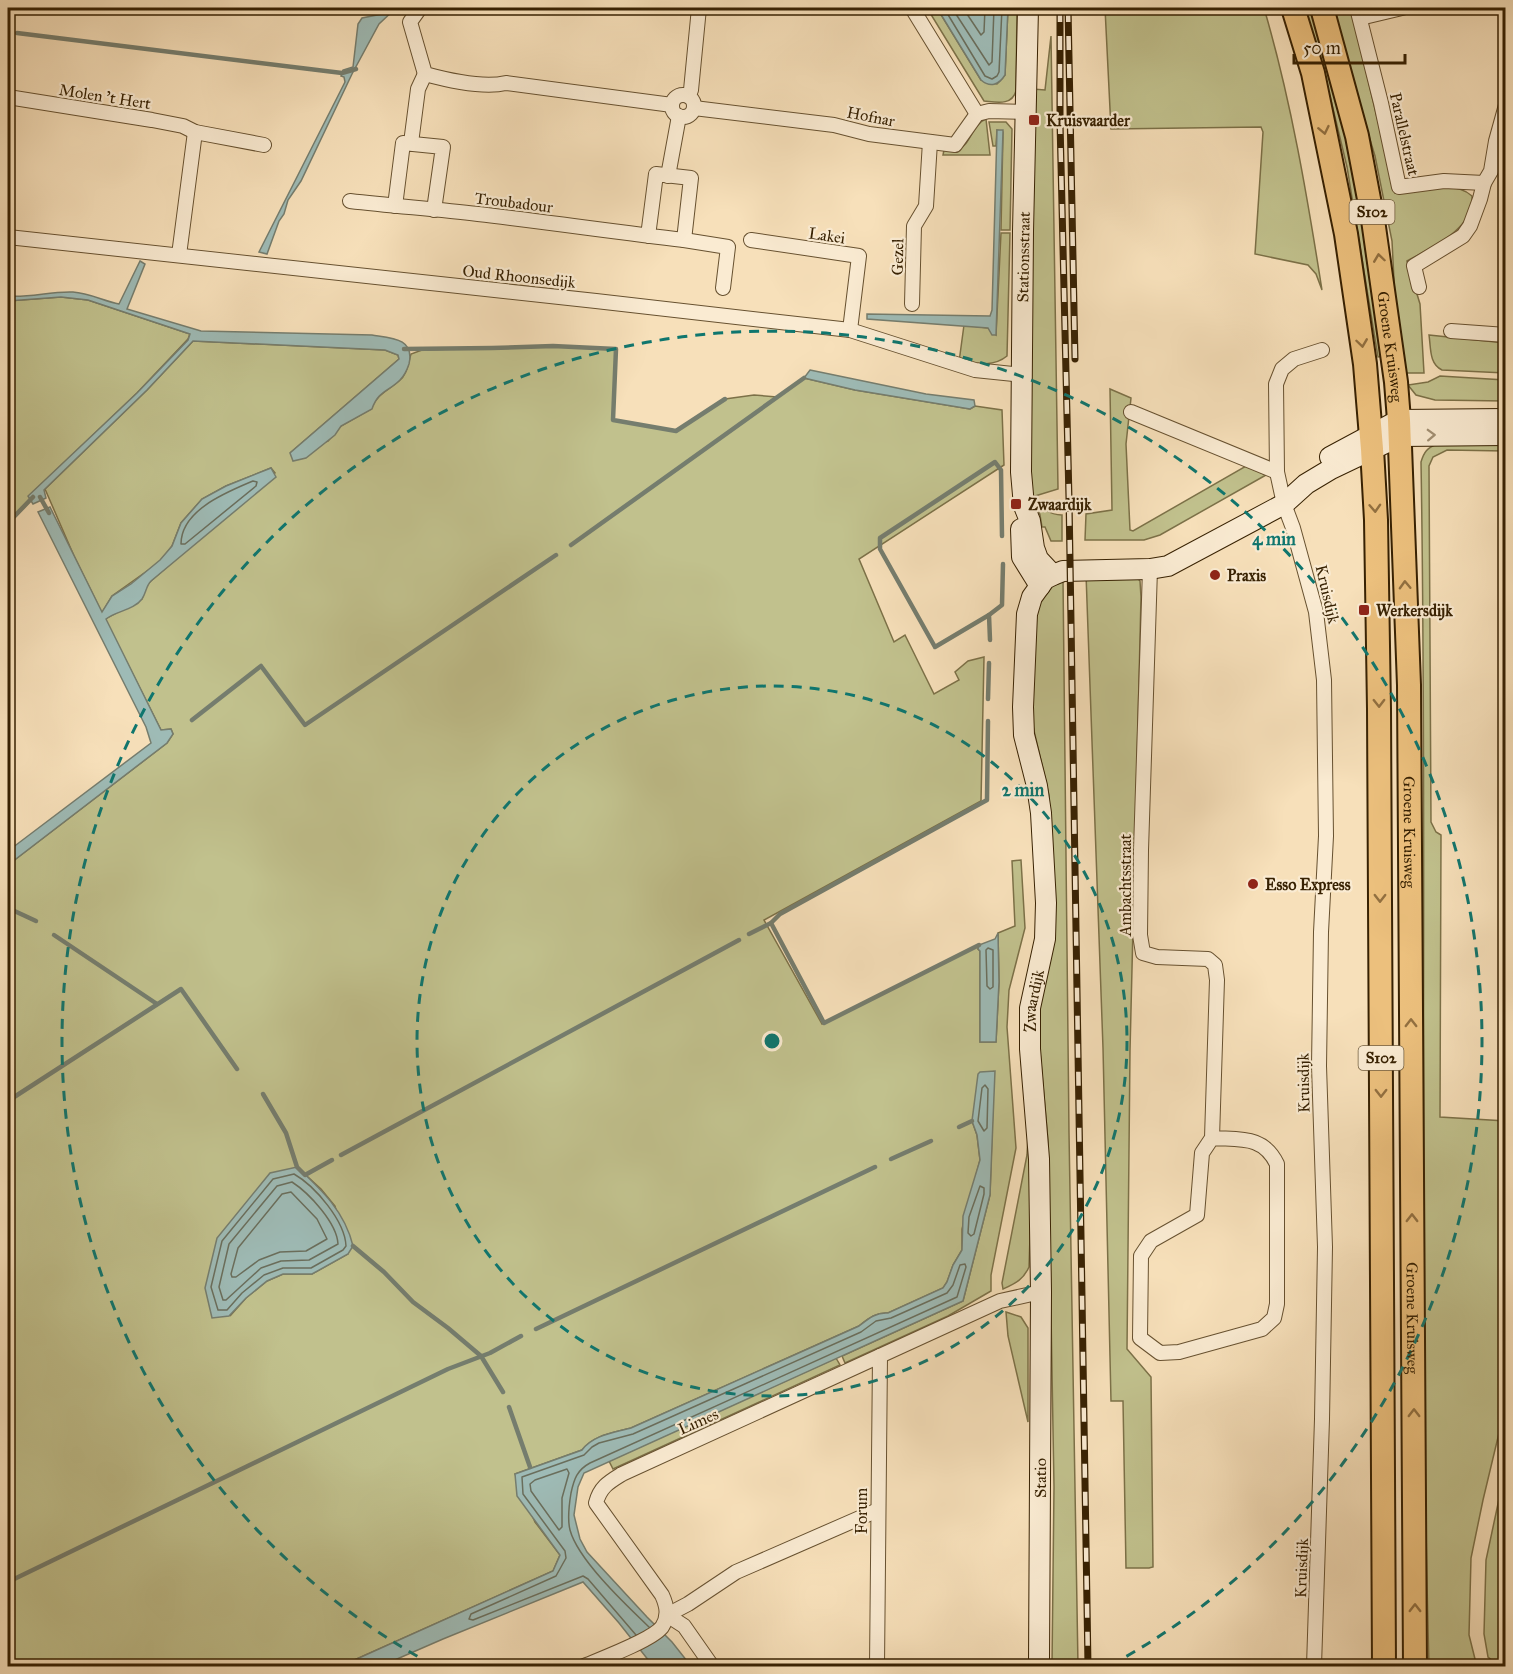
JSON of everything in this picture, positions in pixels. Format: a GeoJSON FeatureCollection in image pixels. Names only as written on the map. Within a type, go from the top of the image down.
{"type":"FeatureCollection","features":[{"type":"Feature","properties":{"kind":"main road","name":"Groene Kruisweg"},"geometry":{"type":"LineString","coordinates":[[1293,8],[1313,73],[1346,234],[1363,353],[1372,441],[1380,721],[1384,1666]]}},
{"type":"Feature","properties":{"kind":"main road","name":"Groene Kruisweg"},"geometry":{"type":"LineString","coordinates":[[1322,8],[1357,136],[1373,220],[1396,382],[1399,428],[1409,696],[1415,1666]]}},
{"type":"Feature","properties":{"kind":"street"},"geometry":{"type":"LineString","coordinates":[[411,144],[418,89],[425,74],[410,22],[420,8]]}},
{"type":"Feature","properties":{"kind":"street"},"geometry":{"type":"LineString","coordinates":[[425,74],[443,79],[497,85],[507,83],[676,111],[689,116],[699,8]]}},
{"type":"Feature","properties":{"kind":"street"},"geometry":{"type":"LineString","coordinates":[[912,8],[977,114],[989,111],[1026,112]]}},
{"type":"Feature","properties":{"kind":"street","name":"Stationsstraat"},"geometry":{"type":"LineString","coordinates":[[1028,8],[1021,446],[1024,506],[1030,521],[1034,548],[1046,580]]}},
{"type":"Feature","properties":{"kind":"street"},"geometry":{"type":"LineString","coordinates":[[1358,13],[1402,8]]}},
{"type":"Feature","properties":{"kind":"street","name":"Parallelstraat"},"geometry":{"type":"LineString","coordinates":[[1358,13],[1381,102],[1399,187],[1443,181],[1484,183]]}},
{"type":"Feature","properties":{"kind":"street"},"geometry":{"type":"LineString","coordinates":[[668,176],[676,98],[680,96],[691,102]]}},
{"type":"Feature","properties":{"kind":"street","name":"Molen 't Hert"},"geometry":{"type":"LineString","coordinates":[[8,97],[152,120],[183,126],[195,132],[264,145]]}},
{"type":"Feature","properties":{"kind":"street","name":"Hofnar"},"geometry":{"type":"LineString","coordinates":[[691,102],[834,125],[869,134],[955,145],[977,114]]}},
{"type":"Feature","properties":{"kind":"street"},"geometry":{"type":"LineString","coordinates":[[1419,287],[1414,266],[1462,236],[1470,226],[1484,183],[1491,171],[1506,105]]}},
{"type":"Feature","properties":{"kind":"street"},"geometry":{"type":"LineString","coordinates":[[179,255],[195,132]]}},
{"type":"Feature","properties":{"kind":"street","name":"Gezel"},"geometry":{"type":"LineString","coordinates":[[912,304],[914,226],[926,206],[930,142]]}},
{"type":"Feature","properties":{"kind":"street"},"geometry":{"type":"LineString","coordinates":[[395,206],[403,143],[443,147],[434,210]]}},
{"type":"Feature","properties":{"kind":"street"},"geometry":{"type":"LineString","coordinates":[[648,236],[656,174],[691,178],[684,240]]}},
{"type":"Feature","properties":{"kind":"street","name":"Troubadour"},"geometry":{"type":"LineString","coordinates":[[350,201],[589,227],[728,247],[723,288]]}},
{"type":"Feature","properties":{"kind":"street","name":"Oud Rhoonsedijk"},"geometry":{"type":"LineString","coordinates":[[8,237],[850,330],[975,370],[1022,375]]}},
{"type":"Feature","properties":{"kind":"street","name":"Lakei"},"geometry":{"type":"LineString","coordinates":[[751,240],[859,256],[850,330]]}},
{"type":"Feature","properties":{"kind":"street"},"geometry":{"type":"LineString","coordinates":[[1451,331],[1506,335]]}},
{"type":"Feature","properties":{"kind":"street"},"geometry":{"type":"LineString","coordinates":[[1131,412],[1277,474],[1276,384],[1282,369],[1294,359],[1322,350]]}},
{"type":"Feature","properties":{"kind":"street"},"geometry":{"type":"LineString","coordinates":[[1046,580],[1063,571],[1150,569],[1168,566],[1284,504],[1306,484],[1372,441],[1399,428],[1506,419]]}},
{"type":"Feature","properties":{"kind":"street"},"geometry":{"type":"LineString","coordinates":[[1399,428],[1506,435]]}},
{"type":"Feature","properties":{"kind":"street","name":"Kruisdijk"},"geometry":{"type":"LineString","coordinates":[[1277,474],[1316,612],[1324,680],[1326,836],[1321,932],[1319,1066],[1325,1247],[1322,1430],[1314,1666]]}},
{"type":"Feature","properties":{"kind":"street","name":"Ambachtsstraat"},"geometry":{"type":"LineString","coordinates":[[1150,569],[1140,935],[1143,952],[1157,957],[1208,959],[1215,965],[1217,980],[1212,1138],[1202,1153],[1197,1215],[1151,1240],[1141,1256],[1140,1338],[1160,1353],[1179,1352],[1262,1329],[1274,1318],[1277,1304],[1277,1164],[1271,1152],[1257,1142],[1212,1138]]}},
{"type":"Feature","properties":{"kind":"street","name":"Zwaardijk"},"geometry":{"type":"LineString","coordinates":[[1041,1292],[1039,1160],[1030,1049],[1030,1008],[1045,939],[1046,903],[1041,813],[1037,786],[1024,735],[1023,707],[1026,614],[1032,597],[1046,580]]}},
{"type":"Feature","properties":{"kind":"street","name":"Limes"},"geometry":{"type":"LineString","coordinates":[[664,1621],[667,1606],[662,1595],[596,1503],[599,1491],[609,1481],[1000,1301],[1041,1292]]}},
{"type":"Feature","properties":{"kind":"street","name":"Statio"},"geometry":{"type":"LineString","coordinates":[[1039,1666],[1041,1292]]}},
{"type":"Feature","properties":{"kind":"street","name":"Forum"},"geometry":{"type":"LineString","coordinates":[[877,1666],[880,1356]]}},
{"type":"Feature","properties":{"kind":"street"},"geometry":{"type":"LineString","coordinates":[[584,1666],[649,1636],[664,1621],[736,1572],[878,1510]]}},
{"type":"Feature","properties":{"kind":"street"},"geometry":{"type":"LineString","coordinates":[[664,1621],[684,1626],[712,1666]]}},
{"type":"Feature","properties":{"kind":"green space"},"geometry":{"type":"Polygon","coordinates":[[[927,8],[937,8],[981,80],[997,84],[1005,75],[1008,8],[1017,8],[1016,91],[1011,99],[1003,102],[984,101],[927,8]]]}},
{"type":"Feature","properties":{"kind":"green space"},"geometry":{"type":"Polygon","coordinates":[[[1105,8],[1264,8],[1290,113],[1322,290],[1316,274],[1308,265],[1255,254],[1263,132],[1261,127],[1111,129],[1105,8]]]}},
{"type":"Feature","properties":{"kind":"green space"},"geometry":{"type":"Polygon","coordinates":[[[1299,8],[1315,8],[1355,164],[1385,356],[1378,357],[1347,167],[1330,96],[1299,8]]]}},
{"type":"Feature","properties":{"kind":"green space"},"geometry":{"type":"Polygon","coordinates":[[[1333,8],[1351,8],[1395,193],[1446,187],[1464,191],[1472,196],[1471,208],[1459,228],[1439,243],[1407,261],[1420,304],[1424,373],[1404,373],[1395,300],[1392,241],[1375,156],[1333,8]]]}},
{"type":"Feature","properties":{"kind":"green space"},"geometry":{"type":"Polygon","coordinates":[[[1051,36],[1058,489],[1035,496],[1046,510],[1062,515],[1062,541],[1051,541],[1045,527],[1042,527],[1030,485],[1033,89],[1045,90],[1051,36]]]}},
{"type":"Feature","properties":{"kind":"green space"},"geometry":{"type":"Polygon","coordinates":[[[986,119],[990,155],[943,155],[944,150],[956,150],[963,146],[978,125],[986,119]]]}},
{"type":"Feature","properties":{"kind":"green space"},"geometry":{"type":"Polygon","coordinates":[[[989,122],[1006,122],[1012,129],[1010,230],[1001,230],[1003,132],[997,130],[996,146],[993,146],[989,122]]]}},
{"type":"Feature","properties":{"kind":"green space"},"geometry":{"type":"Polygon","coordinates":[[[1001,233],[1010,233],[1007,356],[991,363],[959,362],[964,325],[988,328],[996,335],[1001,233]]]}},
{"type":"Feature","properties":{"kind":"green space"},"geometry":{"type":"Polygon","coordinates":[[[61,297],[88,300],[190,334],[188,339],[137,393],[29,496],[31,500],[8,524],[8,301],[61,297]]]}},
{"type":"Feature","properties":{"kind":"green space"},"geometry":{"type":"Polygon","coordinates":[[[1429,335],[1505,343],[1505,373],[1442,370],[1433,360],[1429,335]]]}},
{"type":"Feature","properties":{"kind":"green space"},"geometry":{"type":"Polygon","coordinates":[[[193,341],[385,350],[398,355],[399,359],[290,453],[328,441],[341,426],[371,409],[379,396],[404,376],[411,354],[422,350],[553,346],[616,349],[613,420],[676,431],[725,399],[754,395],[777,397],[804,378],[855,390],[970,409],[975,406],[1002,410],[1004,465],[859,559],[894,642],[905,635],[934,694],[959,680],[955,672],[968,661],[984,657],[981,801],[764,920],[822,1024],[979,945],[980,1042],[996,1042],[999,982],[998,933],[1015,926],[1012,861],[1021,860],[1025,928],[1009,990],[1007,1027],[1016,1148],[991,1275],[991,1291],[948,1316],[845,1363],[842,1356],[963,1301],[990,1195],[994,1071],[972,1121],[977,1135],[980,1160],[962,1229],[962,1250],[943,1288],[888,1313],[876,1315],[859,1326],[631,1428],[598,1438],[582,1450],[515,1474],[535,1522],[560,1555],[553,1571],[341,1666],[8,1666],[8,865],[167,743],[173,734],[171,729],[161,730],[105,619],[142,599],[146,586],[151,581],[275,473],[271,468],[226,486],[202,499],[181,523],[172,546],[161,561],[112,596],[102,613],[45,489],[147,390],[193,341]],[[297,1167],[230,1316],[246,1298],[267,1281],[283,1274],[312,1274],[348,1254],[335,1206],[321,1189],[297,1167]]]}},
{"type":"Feature","properties":{"kind":"green space"},"geometry":{"type":"Polygon","coordinates":[[[1440,376],[1505,380],[1505,401],[1435,400],[1416,395],[1408,385],[1428,382],[1440,376]]]}},
{"type":"Feature","properties":{"kind":"green space"},"geometry":{"type":"Polygon","coordinates":[[[1110,389],[1131,398],[1126,444],[1130,530],[1133,531],[1246,466],[1266,475],[1160,535],[1144,540],[1085,540],[1086,514],[1112,510],[1110,389]]]}},
{"type":"Feature","properties":{"kind":"green space"},"geometry":{"type":"Polygon","coordinates":[[[1505,440],[1505,451],[1447,450],[1433,457],[1429,466],[1431,822],[1436,832],[1441,835],[1440,1117],[1506,1121],[1505,1408],[1471,1558],[1469,1635],[1476,1663],[1479,1666],[1429,1666],[1423,1215],[1424,763],[1421,462],[1426,451],[1437,444],[1505,440]]]}},
{"type":"Feature","properties":{"kind":"green space"},"geometry":{"type":"Polygon","coordinates":[[[1133,573],[1140,581],[1141,597],[1130,1051],[1127,1349],[1151,1377],[1153,1567],[1149,1568],[1126,1568],[1123,1401],[1111,1401],[1103,1048],[1086,574],[1133,573]]]}},
{"type":"Feature","properties":{"kind":"green space"},"geometry":{"type":"Polygon","coordinates":[[[1063,579],[1078,1666],[1052,1666],[1054,1487],[1048,1141],[1037,1018],[1053,941],[1049,795],[1032,722],[1034,623],[1039,599],[1047,587],[1063,579]]]}},
{"type":"Feature","properties":{"kind":"green space"},"geometry":{"type":"Polygon","coordinates":[[[1025,1058],[1033,1145],[1029,1267],[1019,1281],[1003,1289],[1002,1283],[1027,1155],[1028,1136],[1021,1059],[1025,1058]]]}},
{"type":"Feature","properties":{"kind":"green space"},"geometry":{"type":"Polygon","coordinates":[[[1006,1312],[1021,1317],[1028,1328],[1028,1422],[1008,1336],[1006,1312]]]}},
{"type":"Feature","properties":{"kind":"green space"},"geometry":{"type":"Polygon","coordinates":[[[836,1358],[840,1365],[613,1469],[609,1461],[836,1358]]]}},
{"type":"Feature","properties":{"kind":"green space"},"geometry":{"type":"Polygon","coordinates":[[[1505,1471],[1506,1666],[1499,1666],[1488,1657],[1484,1634],[1486,1560],[1505,1471]]]}},
{"type":"Feature","properties":{"kind":"water"},"geometry":{"type":"Polygon","coordinates":[[[387,8],[396,8],[379,24],[352,74],[301,181],[288,200],[267,254],[259,252],[345,82],[344,77],[341,76],[343,70],[353,67],[358,24],[362,18],[382,14],[387,8]]]}},
{"type":"Feature","properties":{"kind":"water"},"geometry":{"type":"Polygon","coordinates":[[[937,8],[1008,8],[1005,75],[1000,81],[991,85],[981,80],[937,8]]]}},
{"type":"Feature","properties":{"kind":"water"},"geometry":{"type":"Polygon","coordinates":[[[997,130],[1003,130],[1003,132],[996,335],[992,335],[988,328],[867,319],[867,314],[990,316],[997,130]]]}},
{"type":"Feature","properties":{"kind":"water"},"geometry":{"type":"Polygon","coordinates":[[[140,261],[145,264],[127,309],[201,331],[387,337],[405,344],[410,355],[408,366],[400,380],[377,399],[372,409],[341,426],[335,435],[306,458],[293,461],[290,453],[399,359],[398,355],[385,350],[193,341],[147,390],[44,490],[46,498],[33,504],[28,496],[137,393],[188,340],[190,334],[88,300],[61,297],[8,301],[8,296],[73,292],[119,304],[140,261]]]}},
{"type":"Feature","properties":{"kind":"water"},"geometry":{"type":"Polygon","coordinates":[[[810,370],[926,394],[974,400],[975,406],[970,409],[855,390],[804,378],[810,370]]]}},
{"type":"Feature","properties":{"kind":"water"},"geometry":{"type":"Polygon","coordinates":[[[271,468],[276,477],[151,581],[139,603],[106,619],[161,730],[171,729],[173,734],[167,743],[8,865],[8,851],[151,743],[146,727],[38,512],[50,507],[102,612],[112,596],[160,560],[172,546],[181,523],[202,499],[226,486],[271,468]]]}},
{"type":"Feature","properties":{"kind":"water"},"geometry":{"type":"Polygon","coordinates":[[[998,933],[999,982],[996,1042],[980,1042],[980,951],[978,949],[979,945],[995,939],[998,933]]]}},
{"type":"Feature","properties":{"kind":"water"},"geometry":{"type":"Polygon","coordinates":[[[995,1071],[990,1195],[963,1301],[584,1473],[578,1487],[574,1515],[580,1539],[587,1552],[672,1642],[691,1666],[653,1666],[583,1582],[381,1666],[341,1666],[553,1571],[560,1555],[517,1496],[515,1474],[582,1450],[598,1438],[631,1428],[859,1326],[876,1315],[888,1313],[943,1288],[962,1250],[963,1216],[980,1160],[977,1135],[972,1121],[978,1074],[995,1071]]]}},
{"type":"Feature","properties":{"kind":"water"},"geometry":{"type":"Polygon","coordinates":[[[297,1167],[331,1202],[344,1223],[353,1246],[348,1254],[312,1274],[283,1274],[267,1281],[229,1316],[212,1318],[205,1288],[217,1238],[270,1173],[297,1167]]]}},
{"type":"Feature","properties":{"kind":"waterway"},"geometry":{"type":"LineString","coordinates":[[17,33],[342,73],[356,69]]}},
{"type":"Feature","properties":{"kind":"waterway"},"geometry":{"type":"LineString","coordinates":[[404,349],[553,346],[616,349],[613,420],[676,431],[725,399]]}},
{"type":"Feature","properties":{"kind":"waterway"},"geometry":{"type":"LineString","coordinates":[[571,545],[804,378]]}},
{"type":"Feature","properties":{"kind":"waterway"},"geometry":{"type":"LineString","coordinates":[[989,615],[935,647],[880,549],[880,538],[995,462],[1001,470],[1002,536]]}},
{"type":"Feature","properties":{"kind":"waterway"},"geometry":{"type":"LineString","coordinates":[[8,523],[33,497]]}},
{"type":"Feature","properties":{"kind":"waterway"},"geometry":{"type":"LineString","coordinates":[[40,497],[49,513]]}},
{"type":"Feature","properties":{"kind":"waterway"},"geometry":{"type":"LineString","coordinates":[[192,720],[261,666],[305,725],[556,555]]}},
{"type":"Feature","properties":{"kind":"waterway"},"geometry":{"type":"LineString","coordinates":[[990,640],[989,615],[1002,605],[1003,564]]}},
{"type":"Feature","properties":{"kind":"waterway"},"geometry":{"type":"LineString","coordinates":[[988,699],[989,663]]}},
{"type":"Feature","properties":{"kind":"waterway"},"geometry":{"type":"LineString","coordinates":[[771,923],[780,914],[987,800],[988,721]]}},
{"type":"Feature","properties":{"kind":"waterway"},"geometry":{"type":"LineString","coordinates":[[8,908],[36,921]]}},
{"type":"Feature","properties":{"kind":"waterway"},"geometry":{"type":"LineString","coordinates":[[749,934],[771,923],[824,1023],[979,945]]}},
{"type":"Feature","properties":{"kind":"waterway"},"geometry":{"type":"LineString","coordinates":[[54,935],[157,1004]]}},
{"type":"Feature","properties":{"kind":"waterway"},"geometry":{"type":"LineString","coordinates":[[341,1155],[739,940]]}},
{"type":"Feature","properties":{"kind":"waterway"},"geometry":{"type":"LineString","coordinates":[[8,1101],[181,989],[237,1069]]}},
{"type":"Feature","properties":{"kind":"waterway"},"geometry":{"type":"LineString","coordinates":[[263,1094],[286,1133],[297,1167],[305,1175],[332,1160]]}},
{"type":"Feature","properties":{"kind":"waterway"},"geometry":{"type":"LineString","coordinates":[[959,1127],[972,1121]]}},
{"type":"Feature","properties":{"kind":"waterway"},"geometry":{"type":"LineString","coordinates":[[891,1159],[931,1141]]}},
{"type":"Feature","properties":{"kind":"waterway"},"geometry":{"type":"LineString","coordinates":[[536,1329],[875,1167]]}},
{"type":"Feature","properties":{"kind":"waterway"},"geometry":{"type":"LineString","coordinates":[[353,1246],[384,1272],[413,1302],[481,1356],[503,1392]]}},
{"type":"Feature","properties":{"kind":"waterway"},"geometry":{"type":"LineString","coordinates":[[8,1582],[448,1369],[490,1353],[521,1336]]}},
{"type":"Feature","properties":{"kind":"waterway"},"geometry":{"type":"LineString","coordinates":[[509,1407],[530,1467]]}},
{"type":"Feature","properties":{"kind":"railway"},"geometry":{"type":"LineString","coordinates":[[1060,8],[1060,122],[1069,499],[1088,1666]]}},
{"type":"Feature","properties":{"kind":"railway"},"geometry":{"type":"LineString","coordinates":[[1068,8],[1075,359]]}},
{"type":"Feature","properties":{"kind":"place","name":"Kruisvaarder"},"geometry":{"type":"Point","coordinates":[1034,120]}},
{"type":"Feature","properties":{"kind":"place","name":"Zwaardijk"},"geometry":{"type":"Point","coordinates":[1016,504]}},
{"type":"Feature","properties":{"kind":"place","name":"Praxis"},"geometry":{"type":"Point","coordinates":[1215,575]}},
{"type":"Feature","properties":{"kind":"place","name":"Werkersdijk"},"geometry":{"type":"Point","coordinates":[1364,610]}},
{"type":"Feature","properties":{"kind":"place","name":"Esso Express"},"geometry":{"type":"Point","coordinates":[1253,884]}}]}
